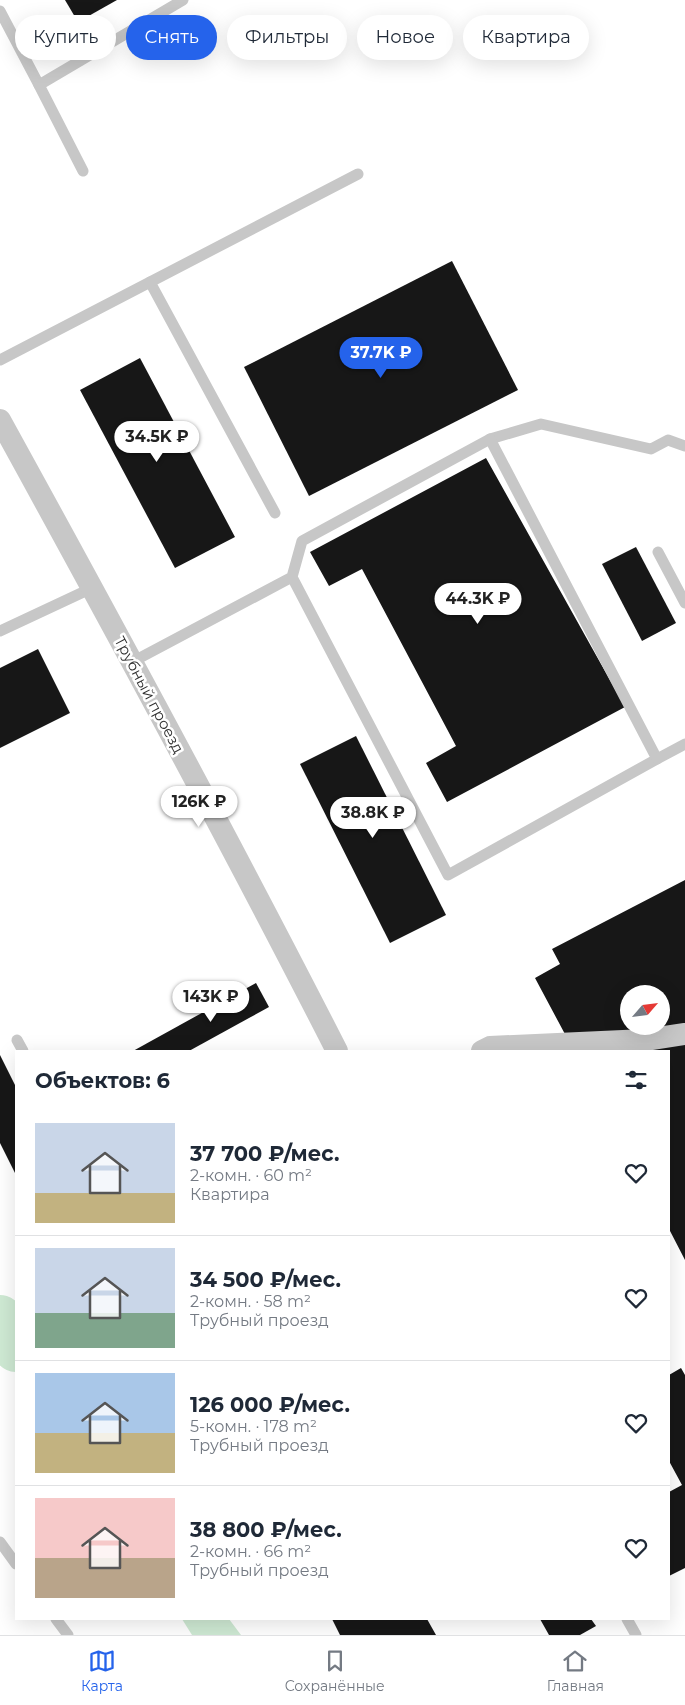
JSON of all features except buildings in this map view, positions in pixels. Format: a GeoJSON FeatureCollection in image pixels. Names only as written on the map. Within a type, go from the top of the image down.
{"type":"FeatureCollection","features":[{"type":"Feature","properties":{"kind":"street","name":"Трубный проезд"},"geometry":{"type":"LineString","coordinates":[[0,420],[132,662],[337,1050]]}},
{"type":"Feature","properties":{"kind":"street"},"geometry":{"type":"LineString","coordinates":[[484,1050],[490,1047],[645,1040],[685,1034]]}},
{"type":"Feature","properties":{"kind":"lane"},"geometry":{"type":"LineString","coordinates":[[39,85],[183,0]]}},
{"type":"Feature","properties":{"kind":"lane"},"geometry":{"type":"LineString","coordinates":[[0,11],[83,171]]}},
{"type":"Feature","properties":{"kind":"lane"},"geometry":{"type":"LineString","coordinates":[[0,360],[358,174]]}},
{"type":"Feature","properties":{"kind":"lane"},"geometry":{"type":"LineString","coordinates":[[150,282],[275,513]]}},
{"type":"Feature","properties":{"kind":"lane"},"geometry":{"type":"LineString","coordinates":[[685,446],[668,440],[651,449],[541,424],[490,439],[302,542],[292,577],[448,875],[685,744]]}},
{"type":"Feature","properties":{"kind":"lane"},"geometry":{"type":"LineString","coordinates":[[490,439],[656,759]]}},
{"type":"Feature","properties":{"kind":"lane"},"geometry":{"type":"LineString","coordinates":[[658,552],[685,603]]}},
{"type":"Feature","properties":{"kind":"lane"},"geometry":{"type":"LineString","coordinates":[[132,662],[292,577]]}},
{"type":"Feature","properties":{"kind":"lane"},"geometry":{"type":"LineString","coordinates":[[0,631],[92,588]]}},
{"type":"Feature","properties":{"kind":"lane"},"geometry":{"type":"LineString","coordinates":[[17,1040],[22,1050]]}},
{"type":"Feature","properties":{"kind":"lane"},"geometry":{"type":"LineString","coordinates":[[0,1542],[15,1563]]}},
{"type":"Feature","properties":{"kind":"lane"},"geometry":{"type":"LineString","coordinates":[[57,1620],[68,1635]]}},
{"type":"Feature","properties":{"kind":"lane"},"geometry":{"type":"LineString","coordinates":[[628,1620],[636,1635]]}},
{"type":"Feature","properties":{"kind":"shaded area"},"geometry":{"type":"Polygon","coordinates":[[[183,1620],[230,1620],[241,1635],[192,1635],[183,1620]]]}},
{"type":"Feature","properties":{"kind":"waterway"},"geometry":{"type":"LineString","coordinates":[[0,1318],[6,1323],[15,1346]]}}]}
